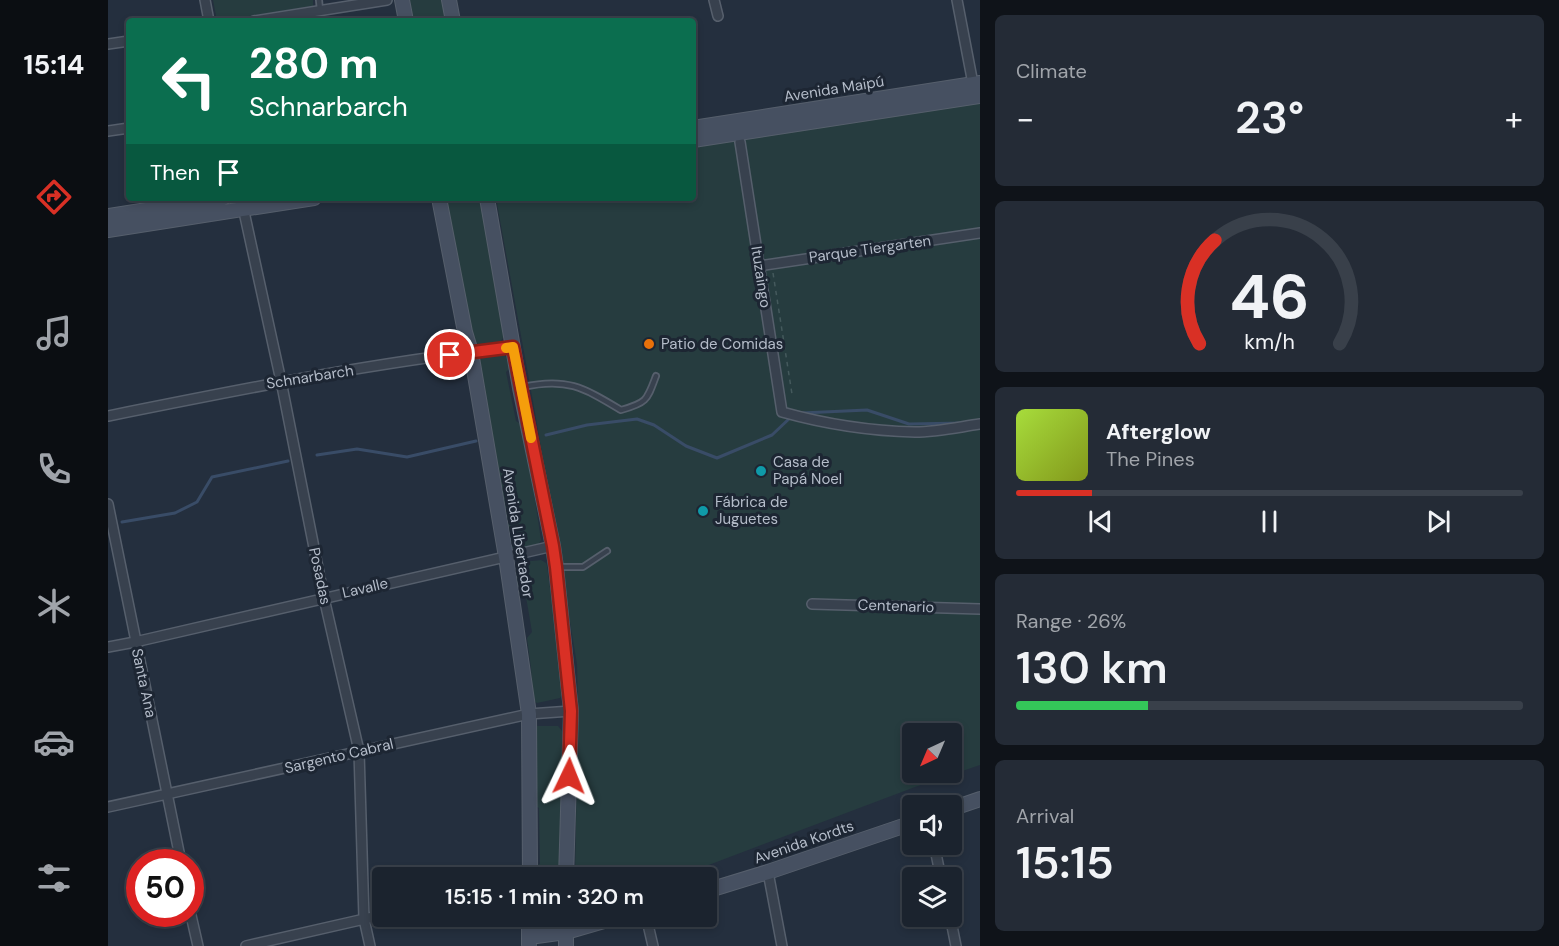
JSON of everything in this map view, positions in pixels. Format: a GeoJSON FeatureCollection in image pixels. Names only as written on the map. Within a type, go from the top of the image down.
{"type":"FeatureCollection","features":[{"type":"Feature","properties":{"kind":"main road"},"geometry":{"type":"LineString","coordinates":[[402,0],[405,18]]}},
{"type":"Feature","properties":{"kind":"main road"},"geometry":{"type":"LineString","coordinates":[[449,0],[452,18]]}},
{"type":"Feature","properties":{"kind":"main road","name":"Avenida Maipú"},"geometry":{"type":"LineString","coordinates":[[696,128],[977,90]]}},
{"type":"Feature","properties":{"kind":"main road","name":"Avenida Maipú"},"geometry":{"type":"LineString","coordinates":[[696,139],[977,90]]}},
{"type":"Feature","properties":{"kind":"main road"},"geometry":{"type":"LineString","coordinates":[[108,216],[204,201]]}},
{"type":"Feature","properties":{"kind":"main road"},"geometry":{"type":"LineString","coordinates":[[108,230],[242,203],[271,201]]}},
{"type":"Feature","properties":{"kind":"main road","name":"Avenida Libertador"},"geometry":{"type":"LineString","coordinates":[[440,201],[465,332],[471,352],[506,557],[529,714],[530,867]]}},
{"type":"Feature","properties":{"kind":"main road","name":"Avenida Libertador"},"geometry":{"type":"LineString","coordinates":[[488,201],[520,388],[556,567],[571,711],[566,867]]}},
{"type":"Feature","properties":{"kind":"main road"},"geometry":{"type":"LineString","coordinates":[[962,805],[980,799]]}},
{"type":"Feature","properties":{"kind":"main road","name":"Avenida Kordts"},"geometry":{"type":"LineString","coordinates":[[717,888],[902,826]]}},
{"type":"Feature","properties":{"kind":"main road"},"geometry":{"type":"LineString","coordinates":[[529,942],[566,939],[595,927]]}},
{"type":"Feature","properties":{"kind":"street"},"geometry":{"type":"LineString","coordinates":[[205,0],[208,18]]}},
{"type":"Feature","properties":{"kind":"street"},"geometry":{"type":"LineString","coordinates":[[272,18],[387,0]]}},
{"type":"Feature","properties":{"kind":"street"},"geometry":{"type":"LineString","coordinates":[[714,0],[718,16]]}},
{"type":"Feature","properties":{"kind":"street"},"geometry":{"type":"LineString","coordinates":[[957,0],[977,90]]}},
{"type":"Feature","properties":{"kind":"street"},"geometry":{"type":"LineString","coordinates":[[108,44],[126,41]]}},
{"type":"Feature","properties":{"kind":"street"},"geometry":{"type":"LineString","coordinates":[[108,131],[126,128]]}},
{"type":"Feature","properties":{"kind":"street","name":"Ituzaingo"},"geometry":{"type":"LineString","coordinates":[[740,142],[782,412],[854,427],[917,432],[980,424]]}},
{"type":"Feature","properties":{"kind":"street","name":"Posadas"},"geometry":{"type":"LineString","coordinates":[[242,203],[281,381],[324,598],[359,751],[364,919],[369,946]]}},
{"type":"Feature","properties":{"kind":"street","name":"Parque Tiergarten"},"geometry":{"type":"LineString","coordinates":[[759,266],[980,233]]}},
{"type":"Feature","properties":{"kind":"street","name":"Schnarbarch"},"geometry":{"type":"LineString","coordinates":[[108,416],[281,381],[513,347]]}},
{"type":"Feature","properties":{"kind":"street","name":"Santa Ana"},"geometry":{"type":"LineString","coordinates":[[108,504],[178,849]]}},
{"type":"Feature","properties":{"kind":"street","name":"Lavalle"},"geometry":{"type":"LineString","coordinates":[[108,646],[135,642],[553,546]]}},
{"type":"Feature","properties":{"kind":"street","name":"Centenario"},"geometry":{"type":"LineString","coordinates":[[812,604],[980,609]]}},
{"type":"Feature","properties":{"kind":"street","name":"Sargento Cabral"},"geometry":{"type":"LineString","coordinates":[[108,807],[529,714],[571,711]]}},
{"type":"Feature","properties":{"kind":"street"},"geometry":{"type":"LineString","coordinates":[[768,872],[782,946]]}},
{"type":"Feature","properties":{"kind":"street"},"geometry":{"type":"LineString","coordinates":[[246,946],[372,917]]}},
{"type":"Feature","properties":{"kind":"street"},"geometry":{"type":"LineString","coordinates":[[194,927],[198,946]]}},
{"type":"Feature","properties":{"kind":"street"},"geometry":{"type":"LineString","coordinates":[[649,927],[653,946]]}},
{"type":"Feature","properties":{"kind":"street"},"geometry":{"type":"LineString","coordinates":[[952,927],[956,946]]}},
{"type":"Feature","properties":{"kind":"lane"},"geometry":{"type":"LineString","coordinates":[[319,0],[320,10]]}},
{"type":"Feature","properties":{"kind":"lane"},"geometry":{"type":"LineString","coordinates":[[520,388],[540,383],[558,382],[578,386],[621,410],[637,406],[648,398],[656,376]]}},
{"type":"Feature","properties":{"kind":"lane"},"geometry":{"type":"LineString","coordinates":[[556,567],[583,567],[607,552]]}},
{"type":"Feature","properties":{"kind":"path"},"geometry":{"type":"LineString","coordinates":[[773,273],[792,394]]}},
{"type":"Feature","properties":{"kind":"green space"},"geometry":{"type":"Polygon","coordinates":[[[213,0],[313,0],[313,6],[236,18],[216,18],[213,0]]]}},
{"type":"Feature","properties":{"kind":"green space"},"geometry":{"type":"Polygon","coordinates":[[[410,0],[444,0],[447,18],[413,18],[410,0]]]}},
{"type":"Feature","properties":{"kind":"green space"},"geometry":{"type":"Polygon","coordinates":[[[980,102],[980,765],[962,771],[962,723],[902,723],[902,783],[927,783],[703,867],[575,867],[577,664],[497,201],[696,201],[696,146],[980,102]]]}},
{"type":"Feature","properties":{"kind":"green space"},"geometry":{"type":"Polygon","coordinates":[[[447,201],[483,201],[505,335],[500,342],[478,344],[473,340],[447,201]]]}},
{"type":"Feature","properties":{"kind":"green space"},"geometry":{"type":"Polygon","coordinates":[[[504,355],[510,360],[510,368],[506,372],[516,421],[524,426],[541,540],[538,545],[517,550],[512,548],[510,543],[479,360],[504,355]]]}},
{"type":"Feature","properties":{"kind":"green space"},"geometry":{"type":"Polygon","coordinates":[[[541,560],[547,566],[564,691],[560,698],[537,703],[533,700],[527,638],[532,632],[525,591],[517,585],[516,571],[518,564],[522,562],[541,560]]]}},
{"type":"Feature","properties":{"kind":"green space"},"geometry":{"type":"Polygon","coordinates":[[[537,726],[558,726],[562,731],[562,867],[536,867],[540,864],[539,808],[534,805],[535,728],[537,726]]]}},
{"type":"Feature","properties":{"kind":"waterway"},"geometry":{"type":"LineString","coordinates":[[802,413],[867,410],[909,424],[964,423]]}},
{"type":"Feature","properties":{"kind":"waterway"},"geometry":{"type":"LineString","coordinates":[[546,435],[587,425],[637,419],[654,425],[686,446],[717,458],[772,435],[791,417]]}},
{"type":"Feature","properties":{"kind":"waterway"},"geometry":{"type":"LineString","coordinates":[[317,455],[357,449],[407,457],[476,441]]}},
{"type":"Feature","properties":{"kind":"waterway"},"geometry":{"type":"LineString","coordinates":[[122,522],[175,513],[197,502],[212,477],[288,461]]}},
{"type":"Feature","properties":{"kind":"slow traffic"},"geometry":{"type":"LineString","coordinates":[[506,348],[513,347],[531,438]]}},
{"type":"Feature","properties":{"kind":"place","name":"Patio de Comidas"},"geometry":{"type":"Point","coordinates":[649,344]}},
{"type":"Feature","properties":{"kind":"place","name":"Casa de Papá Noel"},"geometry":{"type":"Point","coordinates":[761,471]}},
{"type":"Feature","properties":{"kind":"place","name":"Fábrica de Juguetes"},"geometry":{"type":"Point","coordinates":[703,511]}},
{"type":"Feature","properties":{"kind":"route"},"geometry":{"type":"LineString","coordinates":[[450,355],[513,347],[556,567],[571,711],[569,776]]}}]}
